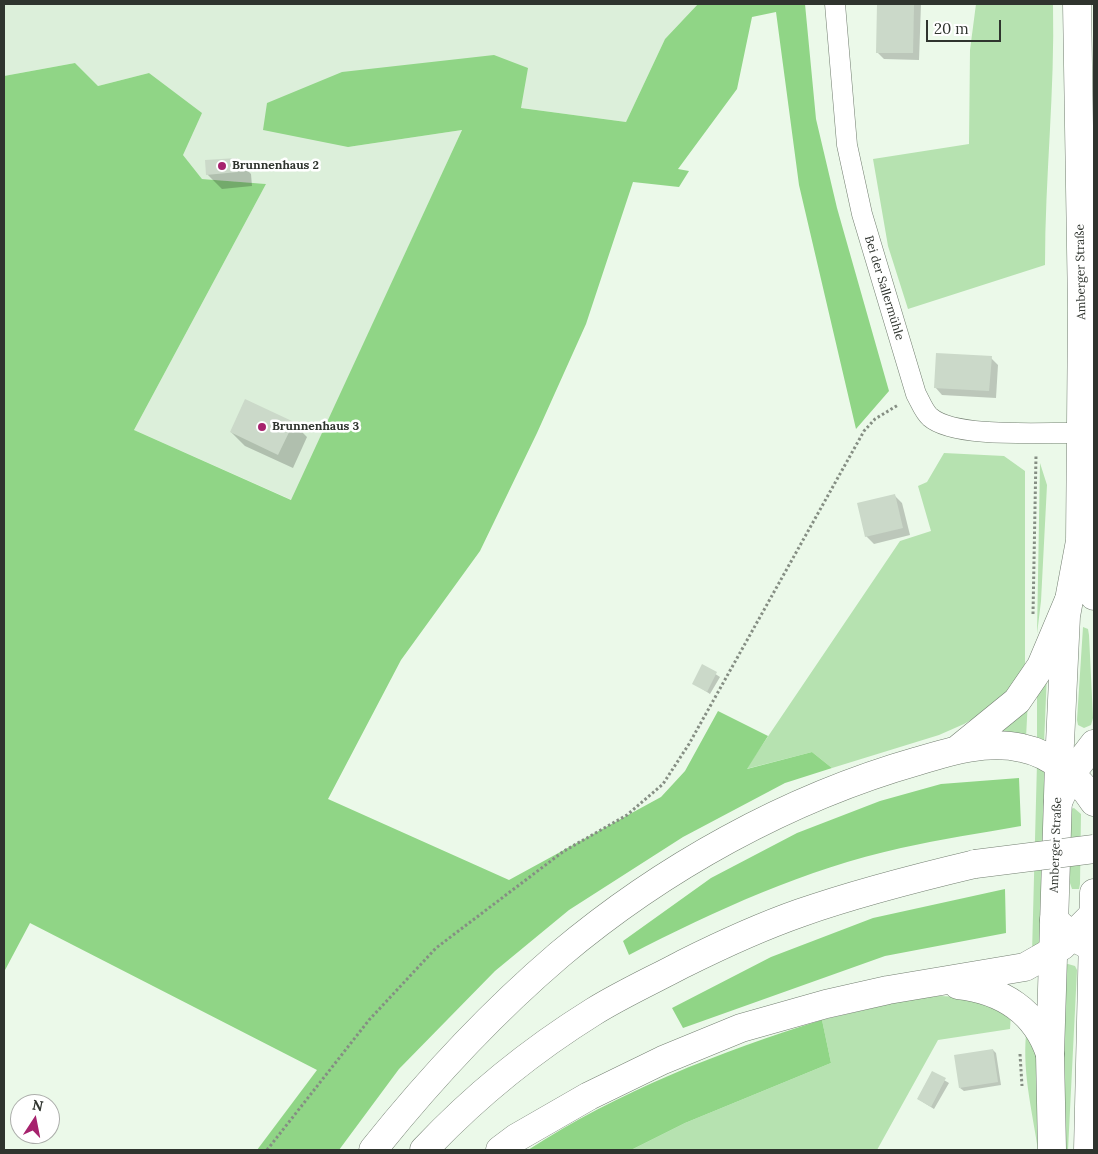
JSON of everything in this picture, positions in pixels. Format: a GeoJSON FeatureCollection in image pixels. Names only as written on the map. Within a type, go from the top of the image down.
{"type":"FeatureCollection","features":[{"type":"Feature","properties":{"kind":"main road","name":"Amberger Straße"},"geometry":{"type":"LineString","coordinates":[[1077,4],[1082,308],[1080,541],[1068,602],[1065,769],[1058,802],[1073,941],[1092,1079],[1088,1150]]}},
{"type":"Feature","properties":{"kind":"main road","name":"Amberger Straße"},"geometry":{"type":"LineString","coordinates":[[1080,541],[1094,596]]}},
{"type":"Feature","properties":{"kind":"main road"},"geometry":{"type":"LineString","coordinates":[[958,749],[1017,701],[1041,666],[1068,602]]}},
{"type":"Feature","properties":{"kind":"main road"},"geometry":{"type":"LineString","coordinates":[[1065,769],[1094,744]]}},
{"type":"Feature","properties":{"kind":"main road"},"geometry":{"type":"LineString","coordinates":[[373,1150],[416,1098],[497,1011],[559,955],[603,921],[710,850],[775,816],[867,777],[958,749],[989,746],[1020,747],[1043,754],[1065,769],[1087,790],[1094,802]]}},
{"type":"Feature","properties":{"kind":"main road"},"geometry":{"type":"LineString","coordinates":[[424,1150],[483,1094],[528,1058],[593,1012],[745,935],[798,913],[869,890],[975,864],[1094,849]]}},
{"type":"Feature","properties":{"kind":"main road"},"geometry":{"type":"LineString","coordinates":[[500,1150],[516,1138],[588,1096],[663,1060],[741,1028],[826,1004],[936,982],[1017,969],[1073,941],[1094,914],[1094,893]]}},
{"type":"Feature","properties":{"kind":"main road","name":"Amberger Straße"},"geometry":{"type":"LineString","coordinates":[[1052,1150],[1050,1054],[1073,941]]}},
{"type":"Feature","properties":{"kind":"main road"},"geometry":{"type":"LineString","coordinates":[[936,982],[987,990],[1015,1004],[1040,1029],[1050,1054]]}},
{"type":"Feature","properties":{"kind":"street","name":"Bei der Sallermühle"},"geometry":{"type":"LineString","coordinates":[[835,4],[847,145],[862,214],[916,394],[930,417],[951,427],[971,431],[1080,432]]}},
{"type":"Feature","properties":{"kind":"path"},"geometry":{"type":"LineString","coordinates":[[267,1150],[369,1020],[436,948],[564,851],[627,815],[663,784],[689,744],[864,431],[875,419],[916,394]]}},
{"type":"Feature","properties":{"kind":"shaded area"},"geometry":{"type":"Polygon","coordinates":[[[4,4],[698,4],[665,39],[626,122],[521,108],[348,147],[462,130],[292,500],[134,430],[266,184],[202,179],[183,155],[149,73],[98,86],[75,63],[4,76],[4,4]]]}},
{"type":"Feature","properties":{"kind":"green space"},"geometry":{"type":"Polygon","coordinates":[[[698,4],[805,4],[816,119],[837,208],[889,391],[856,429],[799,185],[776,12],[752,17],[737,89],[678,169],[689,171],[679,187],[633,182],[586,324],[537,433],[480,551],[401,660],[328,799],[509,880],[661,797],[685,771],[718,711],[768,736],[747,769],[812,752],[832,768],[785,783],[683,837],[569,910],[495,971],[399,1069],[339,1150],[257,1150],[317,1070],[30,923],[4,972],[4,76],[75,63],[98,86],[149,73],[202,113],[183,155],[202,179],[266,184],[134,430],[291,500],[462,130],[348,147],[263,130],[267,103],[342,72],[494,55],[528,68],[521,108],[626,122],[665,39],[698,4]]]}},
{"type":"Feature","properties":{"kind":"green space"},"geometry":{"type":"Polygon","coordinates":[[[976,4],[1053,4],[1053,69],[1045,265],[908,309],[888,246],[873,159],[969,144],[970,50],[976,4]]]}},
{"type":"Feature","properties":{"kind":"green space"},"geometry":{"type":"Polygon","coordinates":[[[944,453],[1004,456],[1025,471],[1025,664],[1014,684],[993,707],[964,724],[939,735],[832,768],[812,752],[746,769],[900,541],[931,531],[918,486],[927,482],[944,453]]]}},
{"type":"Feature","properties":{"kind":"green space"},"geometry":{"type":"Polygon","coordinates":[[[1040,463],[1047,485],[1041,601],[1037,634],[1040,463]]]}},
{"type":"Feature","properties":{"kind":"green space"},"geometry":{"type":"Polygon","coordinates":[[[1083,627],[1088,629],[1089,635],[1093,718],[1091,725],[1084,728],[1078,725],[1077,720],[1083,627]]]}},
{"type":"Feature","properties":{"kind":"green space"},"geometry":{"type":"Polygon","coordinates":[[[1047,673],[1044,744],[1037,741],[1037,685],[1047,673]]]}},
{"type":"Feature","properties":{"kind":"green space"},"geometry":{"type":"Polygon","coordinates":[[[1028,699],[1026,738],[991,734],[1028,699]]]}},
{"type":"Feature","properties":{"kind":"green space"},"geometry":{"type":"Polygon","coordinates":[[[1037,763],[1045,767],[1042,950],[1032,953],[1037,763]]]}},
{"type":"Feature","properties":{"kind":"green space"},"geometry":{"type":"Polygon","coordinates":[[[1019,778],[1021,826],[901,848],[831,867],[762,892],[695,922],[629,955],[623,941],[711,878],[797,833],[880,801],[941,784],[1019,778]]]}},
{"type":"Feature","properties":{"kind":"green space"},"geometry":{"type":"Polygon","coordinates":[[[1074,808],[1081,814],[1079,889],[1072,889],[1069,880],[1071,809],[1074,808]]]}},
{"type":"Feature","properties":{"kind":"green space"},"geometry":{"type":"Polygon","coordinates":[[[1005,889],[1006,933],[885,956],[683,1028],[672,1008],[771,957],[873,918],[1005,889]]]}},
{"type":"Feature","properties":{"kind":"green space"},"geometry":{"type":"Polygon","coordinates":[[[1068,964],[1075,966],[1077,970],[1068,1150],[1060,1150],[1062,966],[1068,964]]]}},
{"type":"Feature","properties":{"kind":"green space"},"geometry":{"type":"Polygon","coordinates":[[[939,996],[963,997],[1011,1013],[1010,1029],[938,1040],[877,1150],[631,1150],[685,1123],[831,1063],[822,1020],[906,1000],[939,996]]]}},
{"type":"Feature","properties":{"kind":"green space"},"geometry":{"type":"Polygon","coordinates":[[[822,1020],[831,1063],[685,1123],[631,1150],[528,1150],[598,1109],[634,1091],[745,1046],[822,1020]]]}},
{"type":"Feature","properties":{"kind":"green space"},"geometry":{"type":"Polygon","coordinates":[[[1027,1026],[1038,1054],[1044,1150],[1038,1150],[1028,1088],[1025,1057],[1027,1026]]]}},
{"type":"Feature","properties":{"kind":"building"},"geometry":{"type":"Polygon","coordinates":[[[877,4],[914,4],[913,53],[876,53],[877,4]]]}},
{"type":"Feature","properties":{"kind":"building","name":"Brunnenhaus 2"},"geometry":{"type":"Polygon","coordinates":[[[237,158],[238,172],[206,175],[205,160],[237,158]]]}},
{"type":"Feature","properties":{"kind":"building"},"geometry":{"type":"Polygon","coordinates":[[[936,353],[992,356],[989,391],[934,388],[936,353]]]}},
{"type":"Feature","properties":{"kind":"building","name":"Brunnenhaus 3"},"geometry":{"type":"Polygon","coordinates":[[[245,399],[294,422],[278,455],[230,432],[245,399]]]}},
{"type":"Feature","properties":{"kind":"building"},"geometry":{"type":"Polygon","coordinates":[[[895,494],[903,528],[865,537],[857,503],[895,494]]]}},
{"type":"Feature","properties":{"kind":"building"},"geometry":{"type":"Polygon","coordinates":[[[702,664],[717,672],[707,692],[692,684],[702,664]]]}},
{"type":"Feature","properties":{"kind":"building"},"geometry":{"type":"Polygon","coordinates":[[[993,1049],[998,1082],[959,1088],[954,1055],[993,1049]]]}},
{"type":"Feature","properties":{"kind":"building"},"geometry":{"type":"Polygon","coordinates":[[[932,1071],[946,1078],[931,1107],[917,1099],[932,1071]]]}},
{"type":"Feature","properties":{"kind":"place","name":"Brunnenhaus 2"},"geometry":{"type":"Point","coordinates":[222,166]}},
{"type":"Feature","properties":{"kind":"place","name":"Brunnenhaus 3"},"geometry":{"type":"Point","coordinates":[262,427]}}]}
